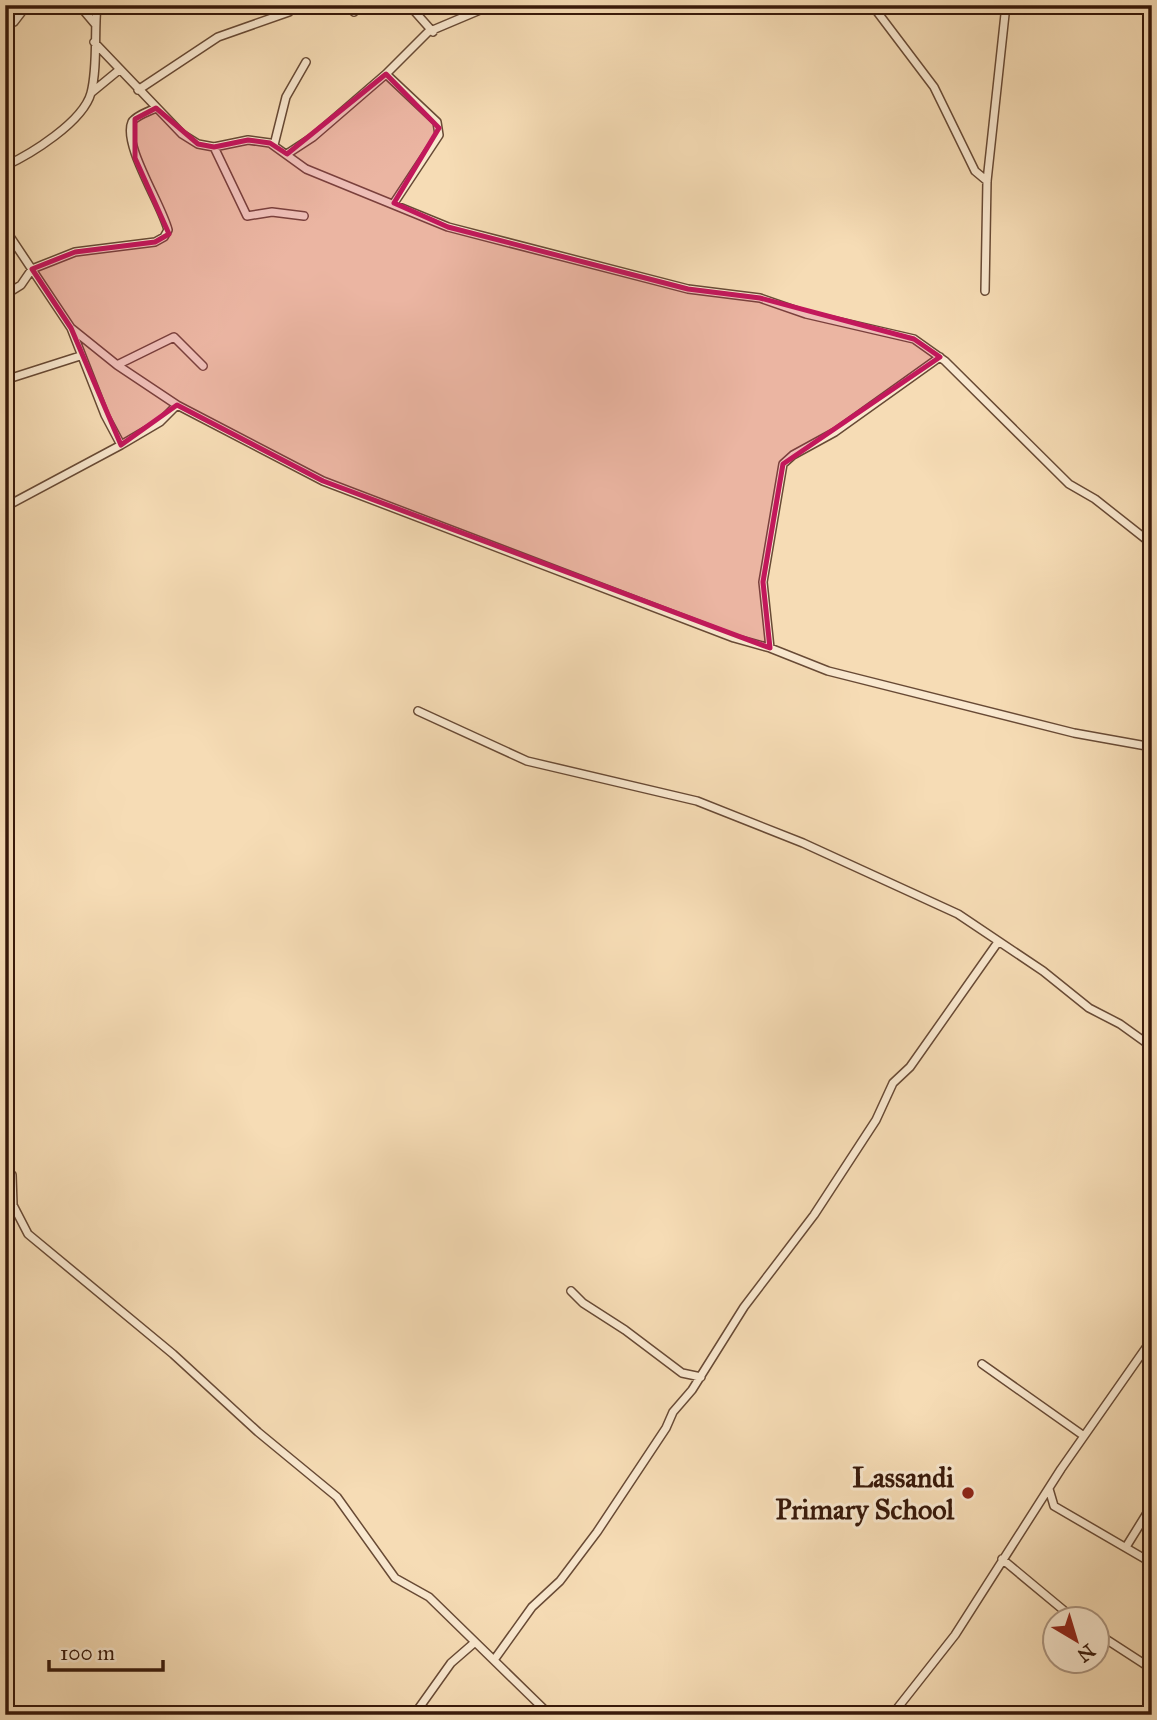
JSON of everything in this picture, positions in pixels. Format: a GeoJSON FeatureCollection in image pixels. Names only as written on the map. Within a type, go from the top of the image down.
{"type":"FeatureCollection","features":[{"type":"Feature","properties":{"kind":"street"},"geometry":{"type":"LineString","coordinates":[[5,26],[14,22],[27,5]]}},
{"type":"Feature","properties":{"kind":"street"},"geometry":{"type":"LineString","coordinates":[[79,5],[95,24]]}},
{"type":"Feature","properties":{"kind":"street"},"geometry":{"type":"LineString","coordinates":[[5,166],[22,158],[73,121],[85,107],[91,93],[97,5]]}},
{"type":"Feature","properties":{"kind":"street"},"geometry":{"type":"LineString","coordinates":[[138,90],[218,37],[289,12],[296,5]]}},
{"type":"Feature","properties":{"kind":"street"},"geometry":{"type":"LineString","coordinates":[[354,12],[360,5]]}},
{"type":"Feature","properties":{"kind":"street"},"geometry":{"type":"LineString","coordinates":[[409,5],[433,32]]}},
{"type":"Feature","properties":{"kind":"street"},"geometry":{"type":"LineString","coordinates":[[287,154],[313,137],[386,74],[428,32],[492,5]]}},
{"type":"Feature","properties":{"kind":"street"},"geometry":{"type":"LineString","coordinates":[[872,5],[934,87],[975,170],[987,181]]}},
{"type":"Feature","properties":{"kind":"street"},"geometry":{"type":"LineString","coordinates":[[985,291],[987,181],[1006,5]]}},
{"type":"Feature","properties":{"kind":"street"},"geometry":{"type":"LineString","coordinates":[[94,42],[182,134],[198,144],[214,147],[248,140],[274,145],[306,169],[448,227],[688,289],[760,298],[806,314],[914,339],[940,358],[1069,484],[1095,499],[1152,544]]}},
{"type":"Feature","properties":{"kind":"street"},"geometry":{"type":"LineString","coordinates":[[274,145],[286,97],[306,62]]}},
{"type":"Feature","properties":{"kind":"street"},"geometry":{"type":"LineString","coordinates":[[91,93],[119,70]]}},
{"type":"Feature","properties":{"kind":"street"},"geometry":{"type":"LineString","coordinates":[[386,74],[437,122],[439,128],[439,135],[394,203]]}},
{"type":"Feature","properties":{"kind":"street"},"geometry":{"type":"LineString","coordinates":[[5,295],[21,285],[32,269],[75,252],[155,242],[164,237],[168,230],[163,211],[135,158],[132,125],[135,119],[156,108]]}},
{"type":"Feature","properties":{"kind":"street"},"geometry":{"type":"LineString","coordinates":[[214,147],[247,216],[272,212],[304,216]]}},
{"type":"Feature","properties":{"kind":"street"},"geometry":{"type":"LineString","coordinates":[[5,229],[71,328],[80,356],[121,444]]}},
{"type":"Feature","properties":{"kind":"street"},"geometry":{"type":"LineString","coordinates":[[71,328],[117,365],[177,405],[323,481],[734,638],[771,648],[828,671],[1074,733],[1152,747]]}},
{"type":"Feature","properties":{"kind":"street"},"geometry":{"type":"LineString","coordinates":[[117,365],[174,337],[203,366]]}},
{"type":"Feature","properties":{"kind":"street"},"geometry":{"type":"LineString","coordinates":[[5,380],[80,356]]}},
{"type":"Feature","properties":{"kind":"street"},"geometry":{"type":"LineString","coordinates":[[771,648],[763,582],[783,464],[793,454],[835,432],[940,358]]}},
{"type":"Feature","properties":{"kind":"street"},"geometry":{"type":"LineString","coordinates":[[5,507],[160,422],[177,405]]}},
{"type":"Feature","properties":{"kind":"street"},"geometry":{"type":"LineString","coordinates":[[418,711],[527,761],[697,801],[768,829],[958,914],[1042,971],[1089,1008],[1120,1024],[1152,1047]]}},
{"type":"Feature","properties":{"kind":"street"},"geometry":{"type":"LineString","coordinates":[[494,1660],[533,1607],[560,1581],[597,1532],[666,1428],[673,1412],[701,1377],[744,1307],[814,1215],[876,1120],[893,1083],[910,1067],[998,942]]}},
{"type":"Feature","properties":{"kind":"street"},"geometry":{"type":"LineString","coordinates":[[12,1175],[13,1205],[28,1234],[173,1354],[258,1432],[337,1497],[395,1578],[429,1597],[550,1715]]}},
{"type":"Feature","properties":{"kind":"street"},"geometry":{"type":"LineString","coordinates":[[571,1291],[583,1303],[682,1373],[701,1377]]}},
{"type":"Feature","properties":{"kind":"street"},"geometry":{"type":"LineString","coordinates":[[892,1715],[955,1635],[1032,1513],[1152,1339]]}},
{"type":"Feature","properties":{"kind":"street"},"geometry":{"type":"LineString","coordinates":[[982,1364],[1084,1436]]}},
{"type":"Feature","properties":{"kind":"street"},"geometry":{"type":"LineString","coordinates":[[1049,1489],[1054,1506],[1152,1563]]}},
{"type":"Feature","properties":{"kind":"street"},"geometry":{"type":"LineString","coordinates":[[1126,1547],[1152,1505]]}},
{"type":"Feature","properties":{"kind":"street"},"geometry":{"type":"LineString","coordinates":[[1032,1513],[1054,1506]]}},
{"type":"Feature","properties":{"kind":"street"},"geometry":{"type":"LineString","coordinates":[[1002,1559],[1055,1604]]}},
{"type":"Feature","properties":{"kind":"street"},"geometry":{"type":"LineString","coordinates":[[414,1715],[451,1663],[474,1643]]}},
{"type":"Feature","properties":{"kind":"street"},"geometry":{"type":"LineString","coordinates":[[1112,1644],[1152,1669]]}},
{"type":"Feature","properties":{"kind":"highlighted area"},"geometry":{"type":"Polygon","coordinates":[[[386,74],[439,128],[394,203],[448,227],[688,289],[760,298],[914,339],[940,357],[783,464],[763,582],[770,648],[323,481],[177,405],[121,445],[71,328],[32,269],[75,252],[155,242],[169,234],[135,158],[135,119],[156,108],[198,144],[214,147],[248,140],[270,143],[287,154],[386,74]]]}},
{"type":"Feature","properties":{"kind":"place","name":"Lassandi Primary School"},"geometry":{"type":"Point","coordinates":[968,1493]}}]}
